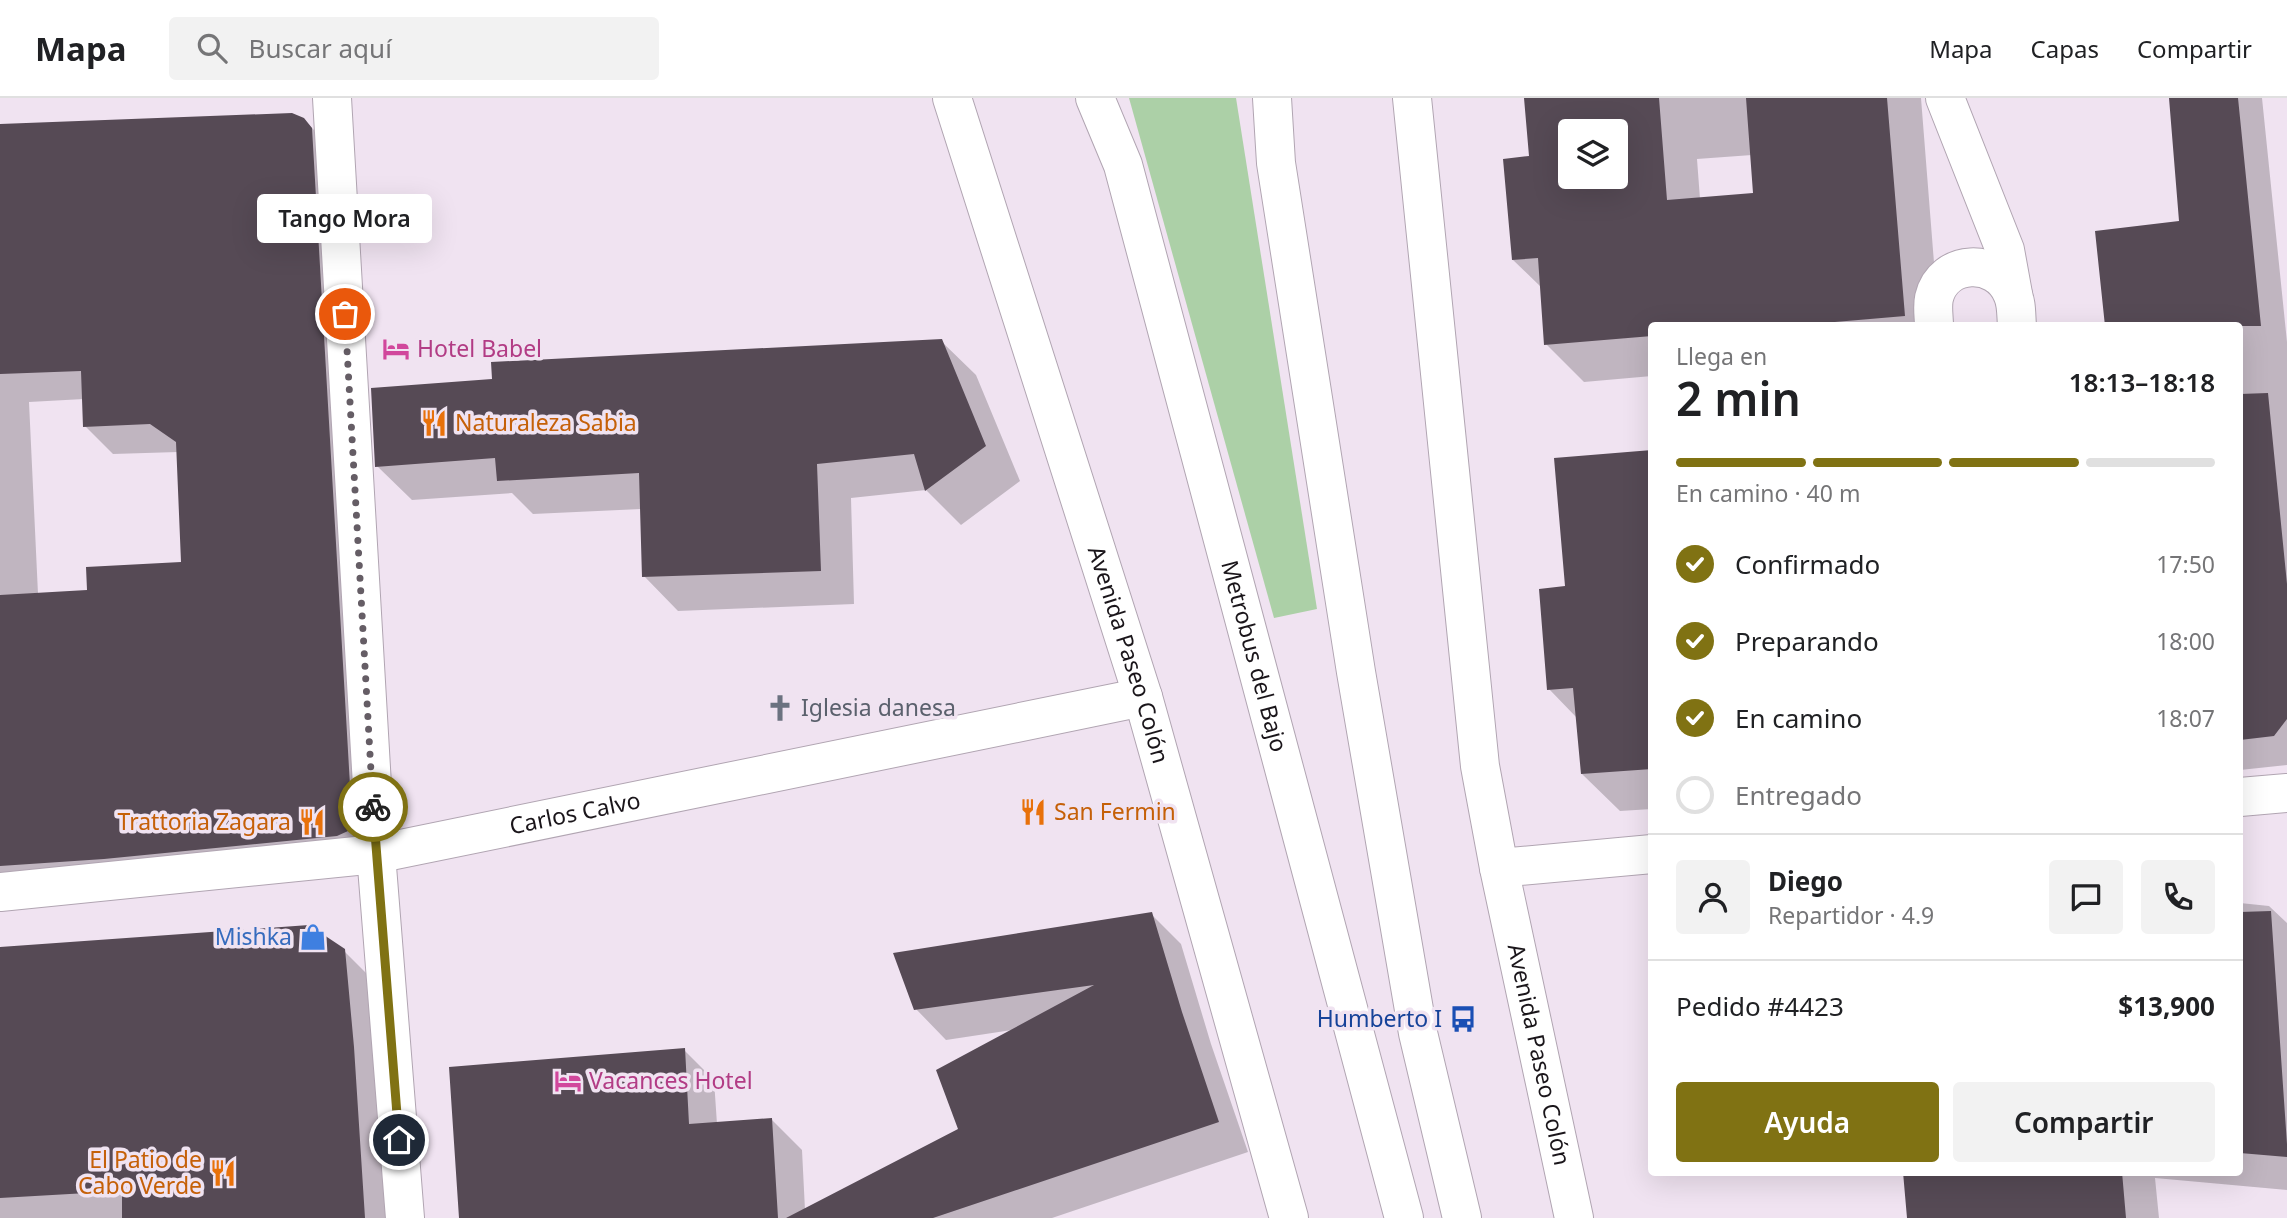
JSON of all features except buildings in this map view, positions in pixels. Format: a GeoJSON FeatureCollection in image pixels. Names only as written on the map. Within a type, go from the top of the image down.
{"type":"FeatureCollection","features":[{"type":"Feature","properties":{"kind":"street"},"geometry":{"type":"LineString","coordinates":[[332,98],[376,855],[405,1218]]}},
{"type":"Feature","properties":{"kind":"street","name":"Avenida Paseo Colón"},"geometry":{"type":"LineString","coordinates":[[952,98],[1143,697],[1289,1218]]}},
{"type":"Feature","properties":{"kind":"street","name":"Metrobus del Bajo"},"geometry":{"type":"LineString","coordinates":[[1095,98],[1126,177],[1404,1218]]}},
{"type":"Feature","properties":{"kind":"street"},"geometry":{"type":"LineString","coordinates":[[1272,98],[1276,163],[1356,672],[1418,1033],[1462,1218]]}},
{"type":"Feature","properties":{"kind":"street","name":"Avenida Paseo Colón"},"geometry":{"type":"LineString","coordinates":[[1412,98],[1480,766],[1499,869],[1574,1218]]}},
{"type":"Feature","properties":{"kind":"street"},"geometry":{"type":"LineString","coordinates":[[1945,98],[2005,250],[2015,310]]}},
{"type":"Feature","properties":{"kind":"street"},"geometry":{"type":"LineString","coordinates":[[1934,322],[1934,297],[1938,288],[1952,273],[1968,267],[1986,269],[1998,274],[2015,310]]}},
{"type":"Feature","properties":{"kind":"street","name":"Carlos Calvo"},"geometry":{"type":"LineString","coordinates":[[0,892],[376,855],[1143,697]]}},
{"type":"Feature","properties":{"kind":"street"},"geometry":{"type":"LineString","coordinates":[[2243,797],[2287,793]]}},
{"type":"Feature","properties":{"kind":"street"},"geometry":{"type":"LineString","coordinates":[[1499,869],[1648,854]]}},
{"type":"Feature","properties":{"kind":"green space"},"geometry":{"type":"Polygon","coordinates":[[[1129,98],[1236,98],[1317,609],[1274,618],[1129,98]]]}},
{"type":"Feature","properties":{"kind":"way so far"},"geometry":{"type":"LineString","coordinates":[[345,314],[373,807]]}},
{"type":"Feature","properties":{"kind":"place","name":"Tango Mora"},"geometry":{"type":"Point","coordinates":[345,314]}},
{"type":"Feature","properties":{"kind":"place","name":"Hotel Babel"},"geometry":{"type":"Point","coordinates":[396,349]}},
{"type":"Feature","properties":{"kind":"place","name":"Naturaleza Sabia"},"geometry":{"type":"Point","coordinates":[434,423]}},
{"type":"Feature","properties":{"kind":"place","name":"Iglesia danesa"},"geometry":{"type":"Point","coordinates":[780,708]}},
{"type":"Feature","properties":{"kind":"place","name":"San Fermin"},"geometry":{"type":"Point","coordinates":[1033,812]}},
{"type":"Feature","properties":{"kind":"place","name":"Trattoria Zagara"},"geometry":{"type":"Point","coordinates":[312,822]}},
{"type":"Feature","properties":{"kind":"place","name":"Mishka"},"geometry":{"type":"Point","coordinates":[313,937]}},
{"type":"Feature","properties":{"kind":"place","name":"Humberto I"},"geometry":{"type":"Point","coordinates":[1463,1019]}},
{"type":"Feature","properties":{"kind":"place","name":"Vacances Hotel"},"geometry":{"type":"Point","coordinates":[568,1081]}},
{"type":"Feature","properties":{"kind":"place","name":"El Patio de Cabo Verde"},"geometry":{"type":"Point","coordinates":[223,1173]}},
{"type":"Feature","properties":{"kind":"route"},"geometry":{"type":"LineString","coordinates":[[373,807],[399,1140]]}}]}
